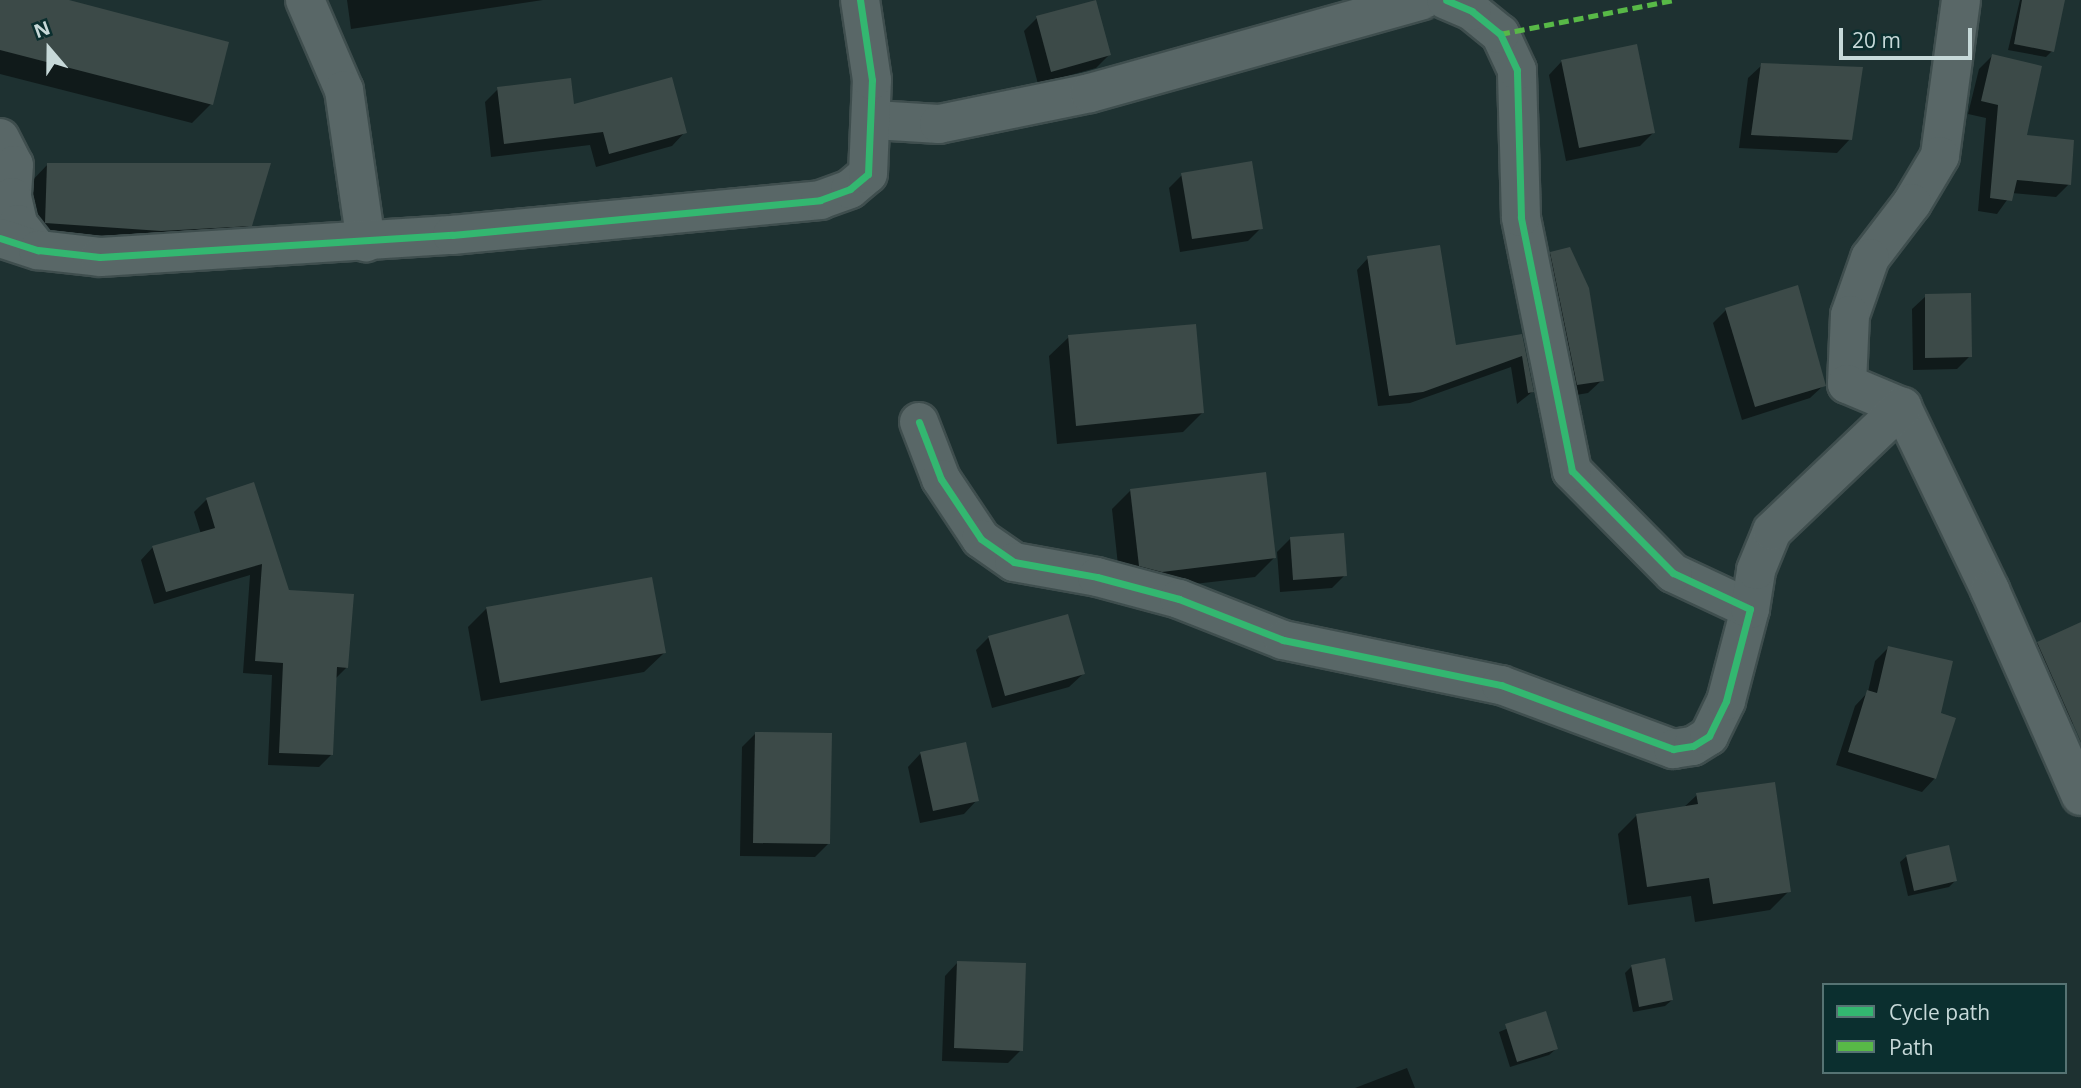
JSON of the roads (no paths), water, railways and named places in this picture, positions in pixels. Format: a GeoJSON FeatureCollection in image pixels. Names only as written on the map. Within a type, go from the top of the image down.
{"type":"FeatureCollection","features":[{"type":"Feature","properties":{"kind":"street"},"geometry":{"type":"LineString","coordinates":[[305,0],[344,90],[366,242]]}},
{"type":"Feature","properties":{"kind":"street"},"geometry":{"type":"LineString","coordinates":[[0,238],[38,250],[100,257],[366,242],[820,200],[850,189],[868,174],[874,120],[860,0]]}},
{"type":"Feature","properties":{"kind":"street"},"geometry":{"type":"LineString","coordinates":[[874,120],[939,124],[1090,93],[1422,0]]}},
{"type":"Feature","properties":{"kind":"street"},"geometry":{"type":"LineString","coordinates":[[1446,0],[1472,11],[1500,34],[1517,70],[1521,217],[1572,471],[1673,573],[1750,609]]}},
{"type":"Feature","properties":{"kind":"street"},"geometry":{"type":"LineString","coordinates":[[1961,0],[1940,156],[1912,203],[1870,258],[1850,315],[1847,384],[1902,407],[1990,590],[2081,796]]}},
{"type":"Feature","properties":{"kind":"street"},"geometry":{"type":"LineString","coordinates":[[0,138],[14,165],[12,197],[18,224],[38,250]]}},
{"type":"Feature","properties":{"kind":"street"},"geometry":{"type":"LineString","coordinates":[[919,422],[941,479],[981,539],[1014,562],[1097,577],[1179,599],[1283,640],[1501,685],[1673,749],[1693,746],[1709,736],[1734,679],[1756,570],[1772,531],[1902,407]]}}]}
